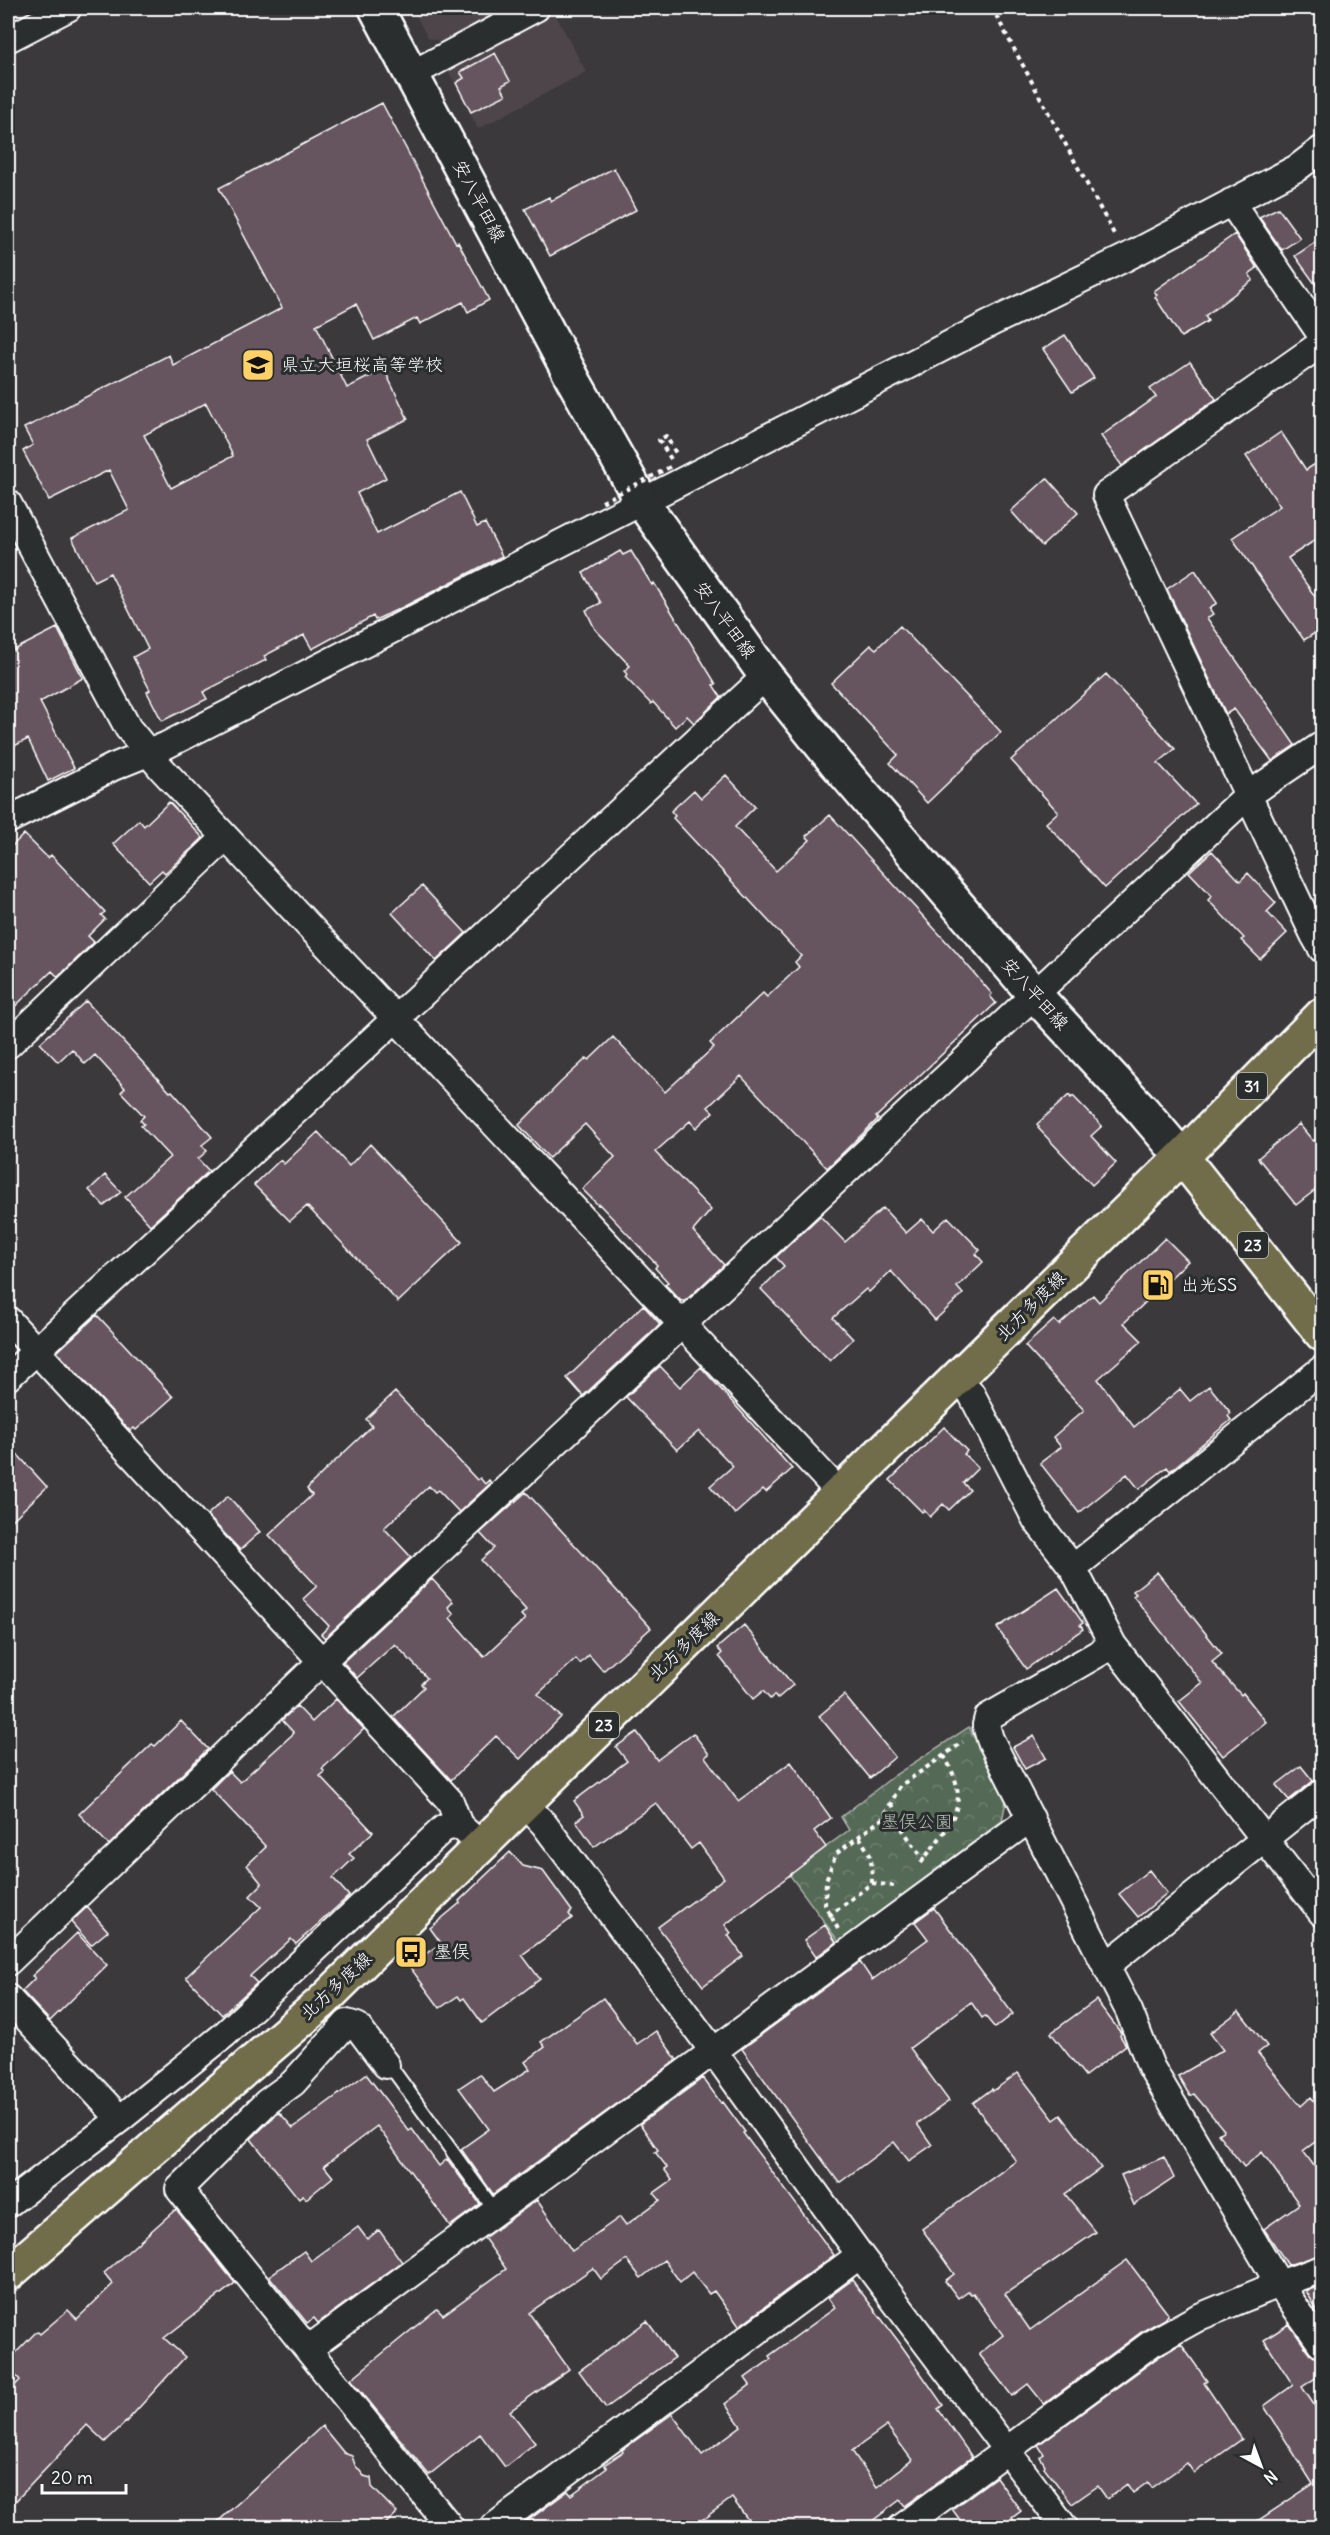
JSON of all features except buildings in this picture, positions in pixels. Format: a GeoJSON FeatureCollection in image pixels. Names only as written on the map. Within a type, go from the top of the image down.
{"type":"FeatureCollection","features":[{"type":"Feature","properties":{"kind":"main road","name":"安八平田線"},"geometry":{"type":"LineString","coordinates":[[376,8],[575,383],[642,502],[766,676],[836,763],[1034,994],[1143,1111],[1182,1157]]}},
{"type":"Feature","properties":{"kind":"main road","name":"31"},"geometry":{"type":"LineString","coordinates":[[1182,1157],[1323,1015]]}},
{"type":"Feature","properties":{"kind":"main road","name":"23"},"geometry":{"type":"LineString","coordinates":[[1182,1157],[1323,1334]]}},
{"type":"Feature","properties":{"kind":"main road","name":"北方多度線"},"geometry":{"type":"LineString","coordinates":[[8,2274],[322,2002],[470,1835],[525,1803],[1182,1157]]}},
{"type":"Feature","properties":{"kind":"street"},"geometry":{"type":"LineString","coordinates":[[8,39],[68,8]]}},
{"type":"Feature","properties":{"kind":"street"},"geometry":{"type":"LineString","coordinates":[[412,74],[536,8]]}},
{"type":"Feature","properties":{"kind":"street"},"geometry":{"type":"LineString","coordinates":[[8,820],[148,752],[165,746],[993,322],[1127,257],[1297,168],[1323,149]]}},
{"type":"Feature","properties":{"kind":"street"},"geometry":{"type":"LineString","coordinates":[[1231,202],[1323,336]]}},
{"type":"Feature","properties":{"kind":"street"},"geometry":{"type":"LineString","coordinates":[[1323,344],[1106,495],[1247,796],[1314,935],[1323,949]]}},
{"type":"Feature","properties":{"kind":"street"},"geometry":{"type":"LineString","coordinates":[[8,504],[128,728],[148,752],[225,838],[840,1494]]}},
{"type":"Feature","properties":{"kind":"street"},"geometry":{"type":"LineString","coordinates":[[8,1377],[766,676]]}},
{"type":"Feature","properties":{"kind":"street"},"geometry":{"type":"LineString","coordinates":[[8,1962],[321,1662],[1247,796],[1323,745]]}},
{"type":"Feature","properties":{"kind":"street"},"geometry":{"type":"LineString","coordinates":[[8,1046],[225,838]]}},
{"type":"Feature","properties":{"kind":"street"},"geometry":{"type":"LineString","coordinates":[[8,1320],[450,1801],[470,1835]]}},
{"type":"Feature","properties":{"kind":"street"},"geometry":{"type":"LineString","coordinates":[[1073,1568],[1323,1369]]}},
{"type":"Feature","properties":{"kind":"street"},"geometry":{"type":"LineString","coordinates":[[958,1378],[971,1393],[1036,1520],[1073,1568],[1113,1645],[1323,1913]]}},
{"type":"Feature","properties":{"kind":"street"},"geometry":{"type":"LineString","coordinates":[[1113,1645],[988,1716],[986,1725],[990,1739],[1129,2011],[1152,2067],[1279,2284],[1323,2344]]}},
{"type":"Feature","properties":{"kind":"street"},"geometry":{"type":"LineString","coordinates":[[1106,1966],[1323,1793]]}},
{"type":"Feature","properties":{"kind":"street"},"geometry":{"type":"LineString","coordinates":[[525,1803],[544,1824],[714,2052],[860,2255],[1065,2528]]}},
{"type":"Feature","properties":{"kind":"street"},"geometry":{"type":"LineString","coordinates":[[308,2349],[1031,1818]]}},
{"type":"Feature","properties":{"kind":"street"},"geometry":{"type":"LineString","coordinates":[[8,2204],[120,2119],[224,2035],[444,1828],[470,1835]]}},
{"type":"Feature","properties":{"kind":"street"},"geometry":{"type":"LineString","coordinates":[[8,2000],[120,2119]]}},
{"type":"Feature","properties":{"kind":"street"},"geometry":{"type":"LineString","coordinates":[[387,2065],[357,2026],[347,2023],[292,2083],[267,2102],[178,2189],[451,2528]]}},
{"type":"Feature","properties":{"kind":"street"},"geometry":{"type":"LineString","coordinates":[[492,2528],[860,2255]]}},
{"type":"Feature","properties":{"kind":"street"},"geometry":{"type":"LineString","coordinates":[[901,2528],[1152,2343],[1199,2318],[1279,2284],[1323,2269]]}},
{"type":"Feature","properties":{"kind":"lane"},"geometry":{"type":"LineString","coordinates":[[387,2065],[396,2074],[496,2212]]}},
{"type":"Feature","properties":{"kind":"path"},"geometry":{"type":"LineString","coordinates":[[992,8],[1127,257]]}},
{"type":"Feature","properties":{"kind":"path"},"geometry":{"type":"LineString","coordinates":[[602,502],[674,465],[659,440],[666,436],[680,458]]}},
{"type":"Feature","properties":{"kind":"path"},"geometry":{"type":"LineString","coordinates":[[853,1948],[829,1916],[825,1905],[826,1880],[836,1854],[883,1818],[900,1786],[986,1725]]}},
{"type":"Feature","properties":{"kind":"path"},"geometry":{"type":"LineString","coordinates":[[915,1871],[946,1832],[957,1808],[958,1786],[944,1756]]}},
{"type":"Feature","properties":{"kind":"path"},"geometry":{"type":"LineString","coordinates":[[892,1802],[898,1823],[924,1860]]}},
{"type":"Feature","properties":{"kind":"path"},"geometry":{"type":"LineString","coordinates":[[859,1836],[871,1857],[872,1883]]}},
{"type":"Feature","properties":{"kind":"path"},"geometry":{"type":"LineString","coordinates":[[829,1916],[872,1883],[897,1886]]}},
{"type":"Feature","properties":{"kind":"shaded area"},"geometry":{"type":"Polygon","coordinates":[[[412,8],[509,8],[444,42],[428,38],[412,8]]]}},
{"type":"Feature","properties":{"kind":"shaded area"},"geometry":{"type":"Polygon","coordinates":[[[554,12],[586,72],[478,129],[447,68],[554,12]]]}},
{"type":"Feature","properties":{"kind":"green space","name":"墨俣公園"},"geometry":{"type":"Polygon","coordinates":[[[969,1727],[1006,1801],[1002,1821],[839,1942],[789,1874],[849,1830],[841,1817],[895,1775],[969,1727]]]}},
{"type":"Feature","properties":{"kind":"place","name":"県立大垣桜高等学校"},"geometry":{"type":"Point","coordinates":[258,365]}},
{"type":"Feature","properties":{"kind":"place","name":"出光SS"},"geometry":{"type":"Point","coordinates":[1158,1285]}},
{"type":"Feature","properties":{"kind":"place","name":"墨俣"},"geometry":{"type":"Point","coordinates":[411,1952]}}]}
